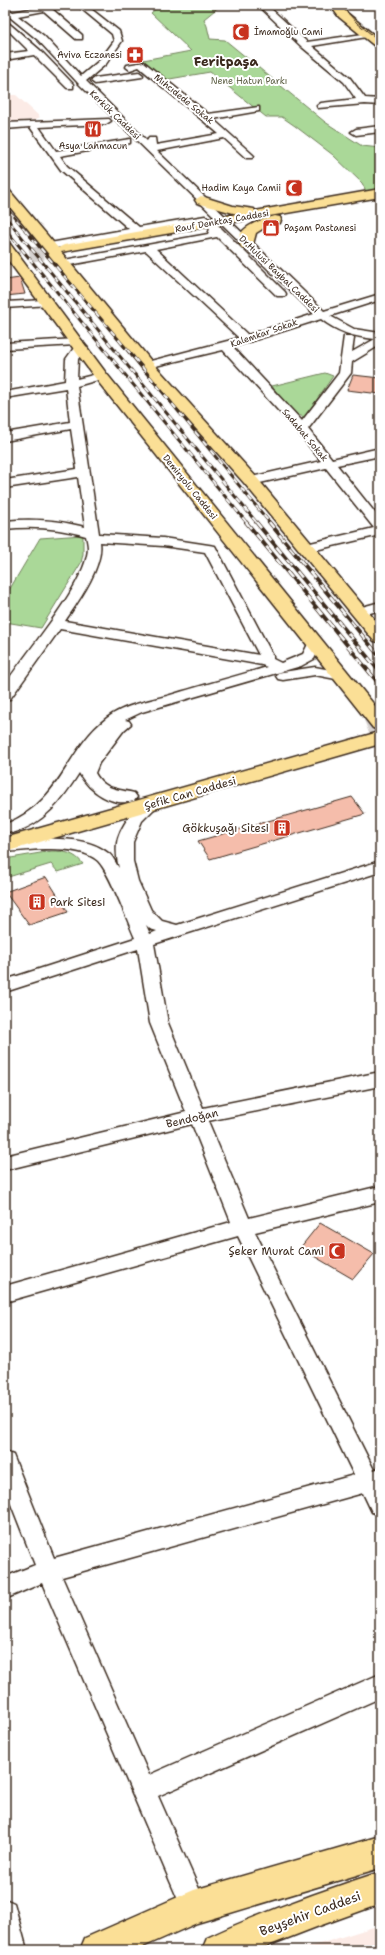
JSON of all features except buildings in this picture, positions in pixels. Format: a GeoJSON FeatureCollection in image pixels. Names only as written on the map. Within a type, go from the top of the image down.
{"type":"FeatureCollection","features":[{"type":"Feature","properties":{"kind":"main road"},"geometry":{"type":"LineString","coordinates":[[335,5],[343,15],[380,45]]}},
{"type":"Feature","properties":{"kind":"main road"},"geometry":{"type":"LineString","coordinates":[[5,193],[61,253],[147,365],[251,481],[380,637]]}},
{"type":"Feature","properties":{"kind":"main road","name":"Rauf Denktaş Caddesi"},"geometry":{"type":"LineString","coordinates":[[292,211],[380,193]]}},
{"type":"Feature","properties":{"kind":"main road","name":"Rauf Denktaş Caddesi"},"geometry":{"type":"LineString","coordinates":[[61,253],[212,219],[292,211],[380,199]]}},
{"type":"Feature","properties":{"kind":"main road"},"geometry":{"type":"LineString","coordinates":[[212,219],[238,211],[292,211]]}},
{"type":"Feature","properties":{"kind":"main road"},"geometry":{"type":"LineString","coordinates":[[247,245],[247,236],[252,228],[292,211]]}},
{"type":"Feature","properties":{"kind":"main road","name":"Demiryolu Caddesi"},"geometry":{"type":"LineString","coordinates":[[9,263],[79,344],[101,376],[341,676],[374,730]]}},
{"type":"Feature","properties":{"kind":"main road","name":"Şefik Can Caddesi"},"geometry":{"type":"LineString","coordinates":[[7,838],[129,797],[374,730]]}},
{"type":"Feature","properties":{"kind":"main road","name":"Şefik Can Caddesi"},"geometry":{"type":"LineString","coordinates":[[7,838],[152,803],[374,730]]}},
{"type":"Feature","properties":{"kind":"main road"},"geometry":{"type":"LineString","coordinates":[[97,1950],[194,1907],[380,1852]]}},
{"type":"Feature","properties":{"kind":"main road","name":"Beyşehir Caddesi"},"geometry":{"type":"LineString","coordinates":[[219,1950],[241,1939],[323,1907],[380,1888]]}},
{"type":"Feature","properties":{"kind":"street"},"geometry":{"type":"LineString","coordinates":[[13,14],[64,5]]}},
{"type":"Feature","properties":{"kind":"street"},"geometry":{"type":"LineString","coordinates":[[81,5],[116,33],[118,41]]}},
{"type":"Feature","properties":{"kind":"street"},"geometry":{"type":"LineString","coordinates":[[262,5],[305,45],[347,80],[362,101]]}},
{"type":"Feature","properties":{"kind":"street"},"geometry":{"type":"LineString","coordinates":[[41,38],[57,35],[76,35],[47,8]]}},
{"type":"Feature","properties":{"kind":"street","name":"Kerkük Caddesi"},"geometry":{"type":"LineString","coordinates":[[5,9],[41,38],[81,81],[151,148],[212,219]]}},
{"type":"Feature","properties":{"kind":"street","name":"Kerkük Caddesi"},"geometry":{"type":"LineString","coordinates":[[5,22],[79,94]]}},
{"type":"Feature","properties":{"kind":"street"},"geometry":{"type":"LineString","coordinates":[[81,81],[103,62],[118,41],[123,40],[124,29]]}},
{"type":"Feature","properties":{"kind":"street"},"geometry":{"type":"LineString","coordinates":[[305,45],[367,35]]}},
{"type":"Feature","properties":{"kind":"street"},"geometry":{"type":"LineString","coordinates":[[5,57],[37,52]]}},
{"type":"Feature","properties":{"kind":"street"},"geometry":{"type":"LineString","coordinates":[[67,66],[103,62],[123,65],[140,75],[94,81],[153,140],[151,148],[226,135]]}},
{"type":"Feature","properties":{"kind":"street","name":"Mıhcıdede Sokak"},"geometry":{"type":"LineString","coordinates":[[123,65],[141,64],[206,117],[249,156]]}},
{"type":"Feature","properties":{"kind":"street"},"geometry":{"type":"LineString","coordinates":[[322,106],[362,101],[380,102]]}},
{"type":"Feature","properties":{"kind":"street"},"geometry":{"type":"LineString","coordinates":[[206,117],[256,109]]}},
{"type":"Feature","properties":{"kind":"street","name":"Kerkük Caddesi"},"geometry":{"type":"LineString","coordinates":[[53,154],[130,144],[95,110]]}},
{"type":"Feature","properties":{"kind":"street"},"geometry":{"type":"LineString","coordinates":[[5,126],[106,121]]}},
{"type":"Feature","properties":{"kind":"street"},"geometry":{"type":"LineString","coordinates":[[33,125],[64,168],[137,231]]}},
{"type":"Feature","properties":{"kind":"street"},"geometry":{"type":"LineString","coordinates":[[356,132],[380,129]]}},
{"type":"Feature","properties":{"kind":"street"},"geometry":{"type":"LineString","coordinates":[[212,219],[213,236],[148,247],[61,253],[137,231],[212,219]]}},
{"type":"Feature","properties":{"kind":"street","name":"Dr.Hulusi Baybal Caddesi"},"geometry":{"type":"LineString","coordinates":[[212,219],[247,245],[279,277],[335,326],[349,332],[380,339]]}},
{"type":"Feature","properties":{"kind":"street","name":"Dr.Hulusi Baybal Caddesi"},"geometry":{"type":"LineString","coordinates":[[212,219],[251,267],[290,303]]}},
{"type":"Feature","properties":{"kind":"street"},"geometry":{"type":"LineString","coordinates":[[148,247],[246,339]]}},
{"type":"Feature","properties":{"kind":"street","name":"Kalemkar Sokak"},"geometry":{"type":"LineString","coordinates":[[147,365],[226,346],[304,315],[320,314],[380,297]]}},
{"type":"Feature","properties":{"kind":"street"},"geometry":{"type":"LineString","coordinates":[[5,305],[45,303]]}},
{"type":"Feature","properties":{"kind":"street","name":"Dr.Hulusi Baybal Caddesi"},"geometry":{"type":"LineString","coordinates":[[304,315],[348,338]]}},
{"type":"Feature","properties":{"kind":"street"},"geometry":{"type":"LineString","coordinates":[[302,429],[345,373],[348,338],[380,339]]}},
{"type":"Feature","properties":{"kind":"street"},"geometry":{"type":"LineString","coordinates":[[346,361],[380,339]]}},
{"type":"Feature","properties":{"kind":"street"},"geometry":{"type":"LineString","coordinates":[[5,346],[79,344],[72,359],[71,384],[93,536],[94,554],[90,568],[57,624],[21,671],[5,696]]}},
{"type":"Feature","properties":{"kind":"street","name":"Sadabat Sokak"},"geometry":{"type":"LineString","coordinates":[[226,346],[302,429],[380,527]]}},
{"type":"Feature","properties":{"kind":"street"},"geometry":{"type":"LineString","coordinates":[[5,395],[71,384],[101,376]]}},
{"type":"Feature","properties":{"kind":"street"},"geometry":{"type":"LineString","coordinates":[[5,437],[77,424]]}},
{"type":"Feature","properties":{"kind":"street"},"geometry":{"type":"LineString","coordinates":[[251,481],[380,452]]}},
{"type":"Feature","properties":{"kind":"street"},"geometry":{"type":"LineString","coordinates":[[5,484],[83,472]]}},
{"type":"Feature","properties":{"kind":"street"},"geometry":{"type":"LineString","coordinates":[[5,524],[34,522],[58,525],[93,536],[163,542],[210,549],[266,656],[266,661]]}},
{"type":"Feature","properties":{"kind":"street"},"geometry":{"type":"LineString","coordinates":[[307,548],[380,531]]}},
{"type":"Feature","properties":{"kind":"street"},"geometry":{"type":"LineString","coordinates":[[360,612],[380,606]]}},
{"type":"Feature","properties":{"kind":"street"},"geometry":{"type":"LineString","coordinates":[[57,624],[266,661],[281,669]]}},
{"type":"Feature","properties":{"kind":"street"},"geometry":{"type":"LineString","coordinates":[[7,838],[34,818],[43,809],[61,788],[99,733],[113,720],[137,709],[281,669],[309,656],[315,643]]}},
{"type":"Feature","properties":{"kind":"street"},"geometry":{"type":"LineString","coordinates":[[5,669],[21,671]]}},
{"type":"Feature","properties":{"kind":"street"},"geometry":{"type":"LineString","coordinates":[[129,797],[111,794],[93,785],[87,772],[92,762],[120,727],[136,718],[153,712],[294,673],[315,671],[341,676]]}},
{"type":"Feature","properties":{"kind":"street"},"geometry":{"type":"LineString","coordinates":[[152,803],[134,819],[126,842],[125,861],[130,881],[144,913],[156,925],[177,931]]}},
{"type":"Feature","properties":{"kind":"street"},"geometry":{"type":"LineString","coordinates":[[7,838],[84,848],[103,857],[115,875],[145,941],[159,1023],[243,1227],[374,1480],[380,1505]]}},
{"type":"Feature","properties":{"kind":"street"},"geometry":{"type":"LineString","coordinates":[[5,986],[380,866]]}},
{"type":"Feature","properties":{"kind":"street"},"geometry":{"type":"LineString","coordinates":[[137,924],[149,932],[177,931]]}},
{"type":"Feature","properties":{"kind":"street","name":"Bendoğan"},"geometry":{"type":"LineString","coordinates":[[5,1163],[197,1116],[380,1078]]}},
{"type":"Feature","properties":{"kind":"street"},"geometry":{"type":"LineString","coordinates":[[5,1294],[243,1227],[380,1194]]}},
{"type":"Feature","properties":{"kind":"street"},"geometry":{"type":"LineString","coordinates":[[5,1462],[48,1570],[145,1790],[194,1907]]}},
{"type":"Feature","properties":{"kind":"street"},"geometry":{"type":"LineString","coordinates":[[5,1588],[48,1570],[374,1480]]}},
{"type":"Feature","properties":{"kind":"street"},"geometry":{"type":"LineString","coordinates":[[145,1790],[380,1686]]}},
{"type":"Feature","properties":{"kind":"street"},"geometry":{"type":"LineString","coordinates":[[5,1912],[14,1950]]}},
{"type":"Feature","properties":{"kind":"shaded area"},"geometry":{"type":"Polygon","coordinates":[[[5,95],[16,95],[40,117],[35,120],[5,122],[5,95]]]}},
{"type":"Feature","properties":{"kind":"shaded area"},"geometry":{"type":"Polygon","coordinates":[[[380,1925],[380,1950],[300,1950],[380,1925]]]}},
{"type":"Feature","properties":{"kind":"green space","name":"Nene Hatun Parkı"},"geometry":{"type":"Polygon","coordinates":[[[160,5],[221,5],[204,19],[210,39],[225,40],[325,122],[362,146],[380,148],[380,191],[367,193],[362,183],[333,155],[282,117],[266,117],[210,72],[164,80],[138,61],[191,51],[151,13],[160,5]]]}},
{"type":"Feature","properties":{"kind":"green space"},"geometry":{"type":"Polygon","coordinates":[[[325,373],[333,376],[305,417],[293,414],[272,386],[325,373]]]}},
{"type":"Feature","properties":{"kind":"green space"},"geometry":{"type":"Polygon","coordinates":[[[83,535],[83,554],[81,563],[41,628],[5,622],[5,597],[40,538],[83,535]]]}},
{"type":"Feature","properties":{"kind":"green space"},"geometry":{"type":"Polygon","coordinates":[[[52,851],[69,853],[80,860],[83,864],[58,872],[51,864],[5,878],[5,859],[52,851]]]}},
{"type":"Feature","properties":{"kind":"tunnel"},"geometry":{"type":"LineString","coordinates":[[8,259],[64,249]]}},
{"type":"Feature","properties":{"kind":"tunnel"},"geometry":{"type":"LineString","coordinates":[[367,728],[380,723]]}},
{"type":"Feature","properties":{"kind":"tram line"},"geometry":{"type":"LineString","coordinates":[[341,5],[357,23],[380,41]]}},
{"type":"Feature","properties":{"kind":"railway"},"geometry":{"type":"LineString","coordinates":[[5,206],[26,231]]}},
{"type":"Feature","properties":{"kind":"railway"},"geometry":{"type":"LineString","coordinates":[[5,216],[17,231]]}},
{"type":"Feature","properties":{"kind":"railway"},"geometry":{"type":"LineString","coordinates":[[6,230],[247,523]]}},
{"type":"Feature","properties":{"kind":"railway"},"geometry":{"type":"LineString","coordinates":[[16,230],[257,523]]}},
{"type":"Feature","properties":{"kind":"railway"},"geometry":{"type":"LineString","coordinates":[[25,230],[142,367],[270,523]]}},
{"type":"Feature","properties":{"kind":"railway"},"geometry":{"type":"LineString","coordinates":[[246,522],[380,685]]}},
{"type":"Feature","properties":{"kind":"railway"},"geometry":{"type":"LineString","coordinates":[[256,522],[380,672]]}},
{"type":"Feature","properties":{"kind":"railway"},"geometry":{"type":"LineString","coordinates":[[269,522],[380,657]]}},
{"type":"Feature","properties":{"kind":"place","name":"İmamoğlu Cami"},"geometry":{"type":"Point","coordinates":[241,32]}},
{"type":"Feature","properties":{"kind":"place","name":"Aviva Eczanesi"},"geometry":{"type":"Point","coordinates":[135,55]}},
{"type":"Feature","properties":{"kind":"place","name":"Asya Lahmacun"},"geometry":{"type":"Point","coordinates":[93,129]}},
{"type":"Feature","properties":{"kind":"place","name":"Hadim Kaya Camii"},"geometry":{"type":"Point","coordinates":[294,188]}},
{"type":"Feature","properties":{"kind":"place","name":"Paşam Pastanesi"},"geometry":{"type":"Point","coordinates":[271,228]}},
{"type":"Feature","properties":{"kind":"place","name":"Gökkuşağı Sitesi"},"geometry":{"type":"Point","coordinates":[282,828]}},
{"type":"Feature","properties":{"kind":"place","name":"Park Sitesi"},"geometry":{"type":"Point","coordinates":[37,902]}},
{"type":"Feature","properties":{"kind":"place","name":"Şeker Murat Cami"},"geometry":{"type":"Point","coordinates":[337,1251]}},
{"type":"Feature","properties":{"kind":"district","name":"Feritpaşa"},"geometry":{"type":"Point","coordinates":[226,61]}}]}
